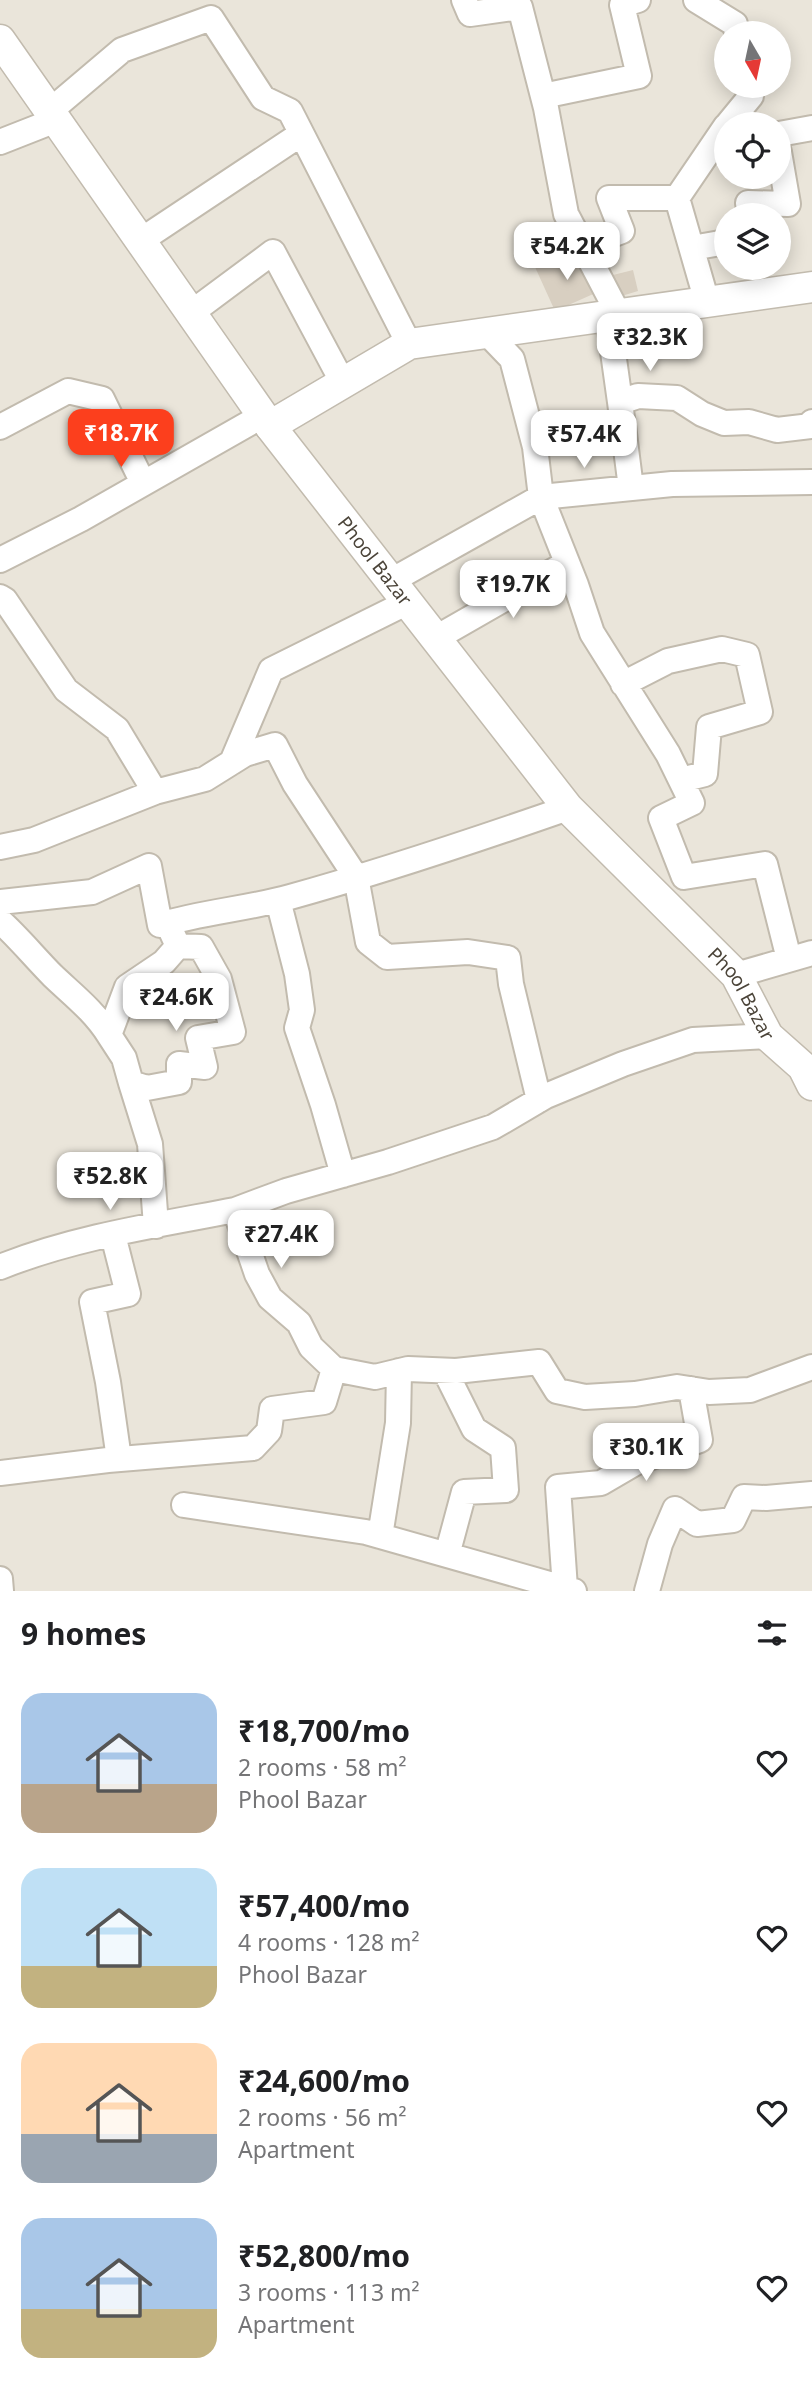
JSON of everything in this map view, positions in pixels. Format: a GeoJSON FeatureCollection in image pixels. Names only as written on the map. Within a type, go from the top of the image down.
{"type":"FeatureCollection","features":[{"type":"Feature","properties":{"kind":"street"},"geometry":{"type":"LineString","coordinates":[[464,0],[470,14],[520,7],[543,96],[566,214],[613,315],[631,488]]}},
{"type":"Feature","properties":{"kind":"street"},"geometry":{"type":"LineString","coordinates":[[543,96],[639,76],[622,5],[638,0]]}},
{"type":"Feature","properties":{"kind":"street"},"geometry":{"type":"LineString","coordinates":[[696,0],[730,21]]}},
{"type":"Feature","properties":{"kind":"street"},"geometry":{"type":"LineString","coordinates":[[0,142],[53,116],[122,50],[211,18],[263,98],[290,111],[409,344]]}},
{"type":"Feature","properties":{"kind":"street","name":"Phool Bazar"},"geometry":{"type":"LineString","coordinates":[[0,40],[266,421],[568,808],[736,975],[768,1037],[803,1067],[812,1085]]}},
{"type":"Feature","properties":{"kind":"street"},"geometry":{"type":"LineString","coordinates":[[738,112],[749,98]]}},
{"type":"Feature","properties":{"kind":"street"},"geometry":{"type":"LineString","coordinates":[[791,132],[812,128]]}},
{"type":"Feature","properties":{"kind":"street"},"geometry":{"type":"LineString","coordinates":[[140,241],[301,134]]}},
{"type":"Feature","properties":{"kind":"street"},"geometry":{"type":"LineString","coordinates":[[677,198],[714,144]]}},
{"type":"Feature","properties":{"kind":"street"},"geometry":{"type":"LineString","coordinates":[[583,246],[622,231],[610,198],[677,198]]}},
{"type":"Feature","properties":{"kind":"street"},"geometry":{"type":"LineString","coordinates":[[677,198],[708,302]]}},
{"type":"Feature","properties":{"kind":"street"},"geometry":{"type":"LineString","coordinates":[[692,248],[714,244]]}},
{"type":"Feature","properties":{"kind":"street"},"geometry":{"type":"LineString","coordinates":[[191,313],[273,252],[343,383]]}},
{"type":"Feature","properties":{"kind":"street"},"geometry":{"type":"LineString","coordinates":[[0,560],[143,483],[343,383],[409,344],[812,288]]}},
{"type":"Feature","properties":{"kind":"street"},"geometry":{"type":"LineString","coordinates":[[487,333],[512,359],[535,447],[541,497],[592,633],[668,754],[692,803],[661,818],[684,877],[765,863],[800,956],[736,975]]}},
{"type":"Feature","properties":{"kind":"street"},"geometry":{"type":"LineString","coordinates":[[0,427],[68,391],[102,399],[143,483]]}},
{"type":"Feature","properties":{"kind":"street"},"geometry":{"type":"LineString","coordinates":[[620,402],[638,396],[677,398],[702,414],[724,423],[749,422],[777,430],[811,426],[812,422]]}},
{"type":"Feature","properties":{"kind":"street"},"geometry":{"type":"LineString","coordinates":[[233,762],[271,670],[399,592],[541,497],[672,484],[812,482]]}},
{"type":"Feature","properties":{"kind":"street"},"geometry":{"type":"LineString","coordinates":[[436,638],[567,563]]}},
{"type":"Feature","properties":{"kind":"street"},"geometry":{"type":"LineString","coordinates":[[0,597],[5,600],[66,690],[117,729],[155,792]]}},
{"type":"Feature","properties":{"kind":"street"},"geometry":{"type":"LineString","coordinates":[[623,684],[668,661],[722,649],[747,655],[760,712],[709,727],[705,774],[681,780]]}},
{"type":"Feature","properties":{"kind":"street"},"geometry":{"type":"LineString","coordinates":[[0,847],[34,840],[155,792],[205,779],[245,754],[275,745],[295,784],[356,877],[368,942],[387,957],[468,952],[508,958],[539,1100]]}},
{"type":"Feature","properties":{"kind":"street"},"geometry":{"type":"LineString","coordinates":[[0,902],[92,892],[149,866],[160,925],[278,900],[459,846],[568,808]]}},
{"type":"Feature","properties":{"kind":"street"},"geometry":{"type":"LineString","coordinates":[[278,900],[297,974],[302,1010],[297,1028],[343,1175]]}},
{"type":"Feature","properties":{"kind":"street"},"geometry":{"type":"LineString","coordinates":[[0,921],[51,975],[96,1015],[124,1058],[150,1144],[156,1226]]}},
{"type":"Feature","properties":{"kind":"street"},"geometry":{"type":"LineString","coordinates":[[167,923],[178,946]]}},
{"type":"Feature","properties":{"kind":"street"},"geometry":{"type":"LineString","coordinates":[[109,1035],[127,988],[164,962],[178,946]]}},
{"type":"Feature","properties":{"kind":"street"},"geometry":{"type":"LineString","coordinates":[[131,1083],[147,1088],[179,1082],[179,1064],[205,1067],[198,1038],[233,1032],[219,979],[201,947],[178,946]]}},
{"type":"Feature","properties":{"kind":"street"},"geometry":{"type":"LineString","coordinates":[[0,1268],[28,1256],[113,1235],[235,1210],[286,1191],[493,1127],[539,1100],[623,1064],[693,1040],[768,1037]]}},
{"type":"Feature","properties":{"kind":"street"},"geometry":{"type":"LineString","coordinates":[[235,1210],[257,1274],[270,1298],[299,1323],[311,1347],[334,1369],[375,1377],[408,1369],[456,1371],[539,1362],[557,1391],[585,1397],[635,1394],[677,1387],[709,1392],[750,1390],[812,1367]]}},
{"type":"Feature","properties":{"kind":"street"},"geometry":{"type":"LineString","coordinates":[[113,1235],[128,1294],[92,1301],[108,1382],[119,1459]]}},
{"type":"Feature","properties":{"kind":"street"},"geometry":{"type":"LineString","coordinates":[[0,1473],[119,1459],[253,1448],[269,1431],[272,1409],[324,1402],[334,1369]]}},
{"type":"Feature","properties":{"kind":"street"},"geometry":{"type":"LineString","coordinates":[[380,1536],[398,1423],[398,1371]]}},
{"type":"Feature","properties":{"kind":"street"},"geometry":{"type":"LineString","coordinates":[[445,1371],[474,1429],[503,1448],[506,1490],[464,1492],[447,1555]]}},
{"type":"Feature","properties":{"kind":"street"},"geometry":{"type":"LineString","coordinates":[[184,1505],[366,1532],[569,1590],[558,1488],[601,1483],[636,1462],[700,1440],[691,1389]]}},
{"type":"Feature","properties":{"kind":"street"},"geometry":{"type":"LineString","coordinates":[[647,1591],[660,1544],[675,1509],[696,1524],[733,1520],[744,1497],[812,1494]]}},
{"type":"Feature","properties":{"kind":"street"},"geometry":{"type":"LineString","coordinates":[[0,1579],[1,1591]]}},
{"type":"Feature","properties":{"kind":"shaded area"},"geometry":{"type":"Polygon","coordinates":[[[0,0],[812,0],[812,1591],[0,1591],[0,0]]]}},
{"type":"Feature","properties":{"kind":"building"},"geometry":{"type":"Polygon","coordinates":[[[557,257],[562,269],[586,259],[600,291],[555,311],[535,267],[557,257]]]}},
{"type":"Feature","properties":{"kind":"building"},"geometry":{"type":"Polygon","coordinates":[[[633,270],[638,291],[615,298],[609,276],[633,270]]]}}]}
